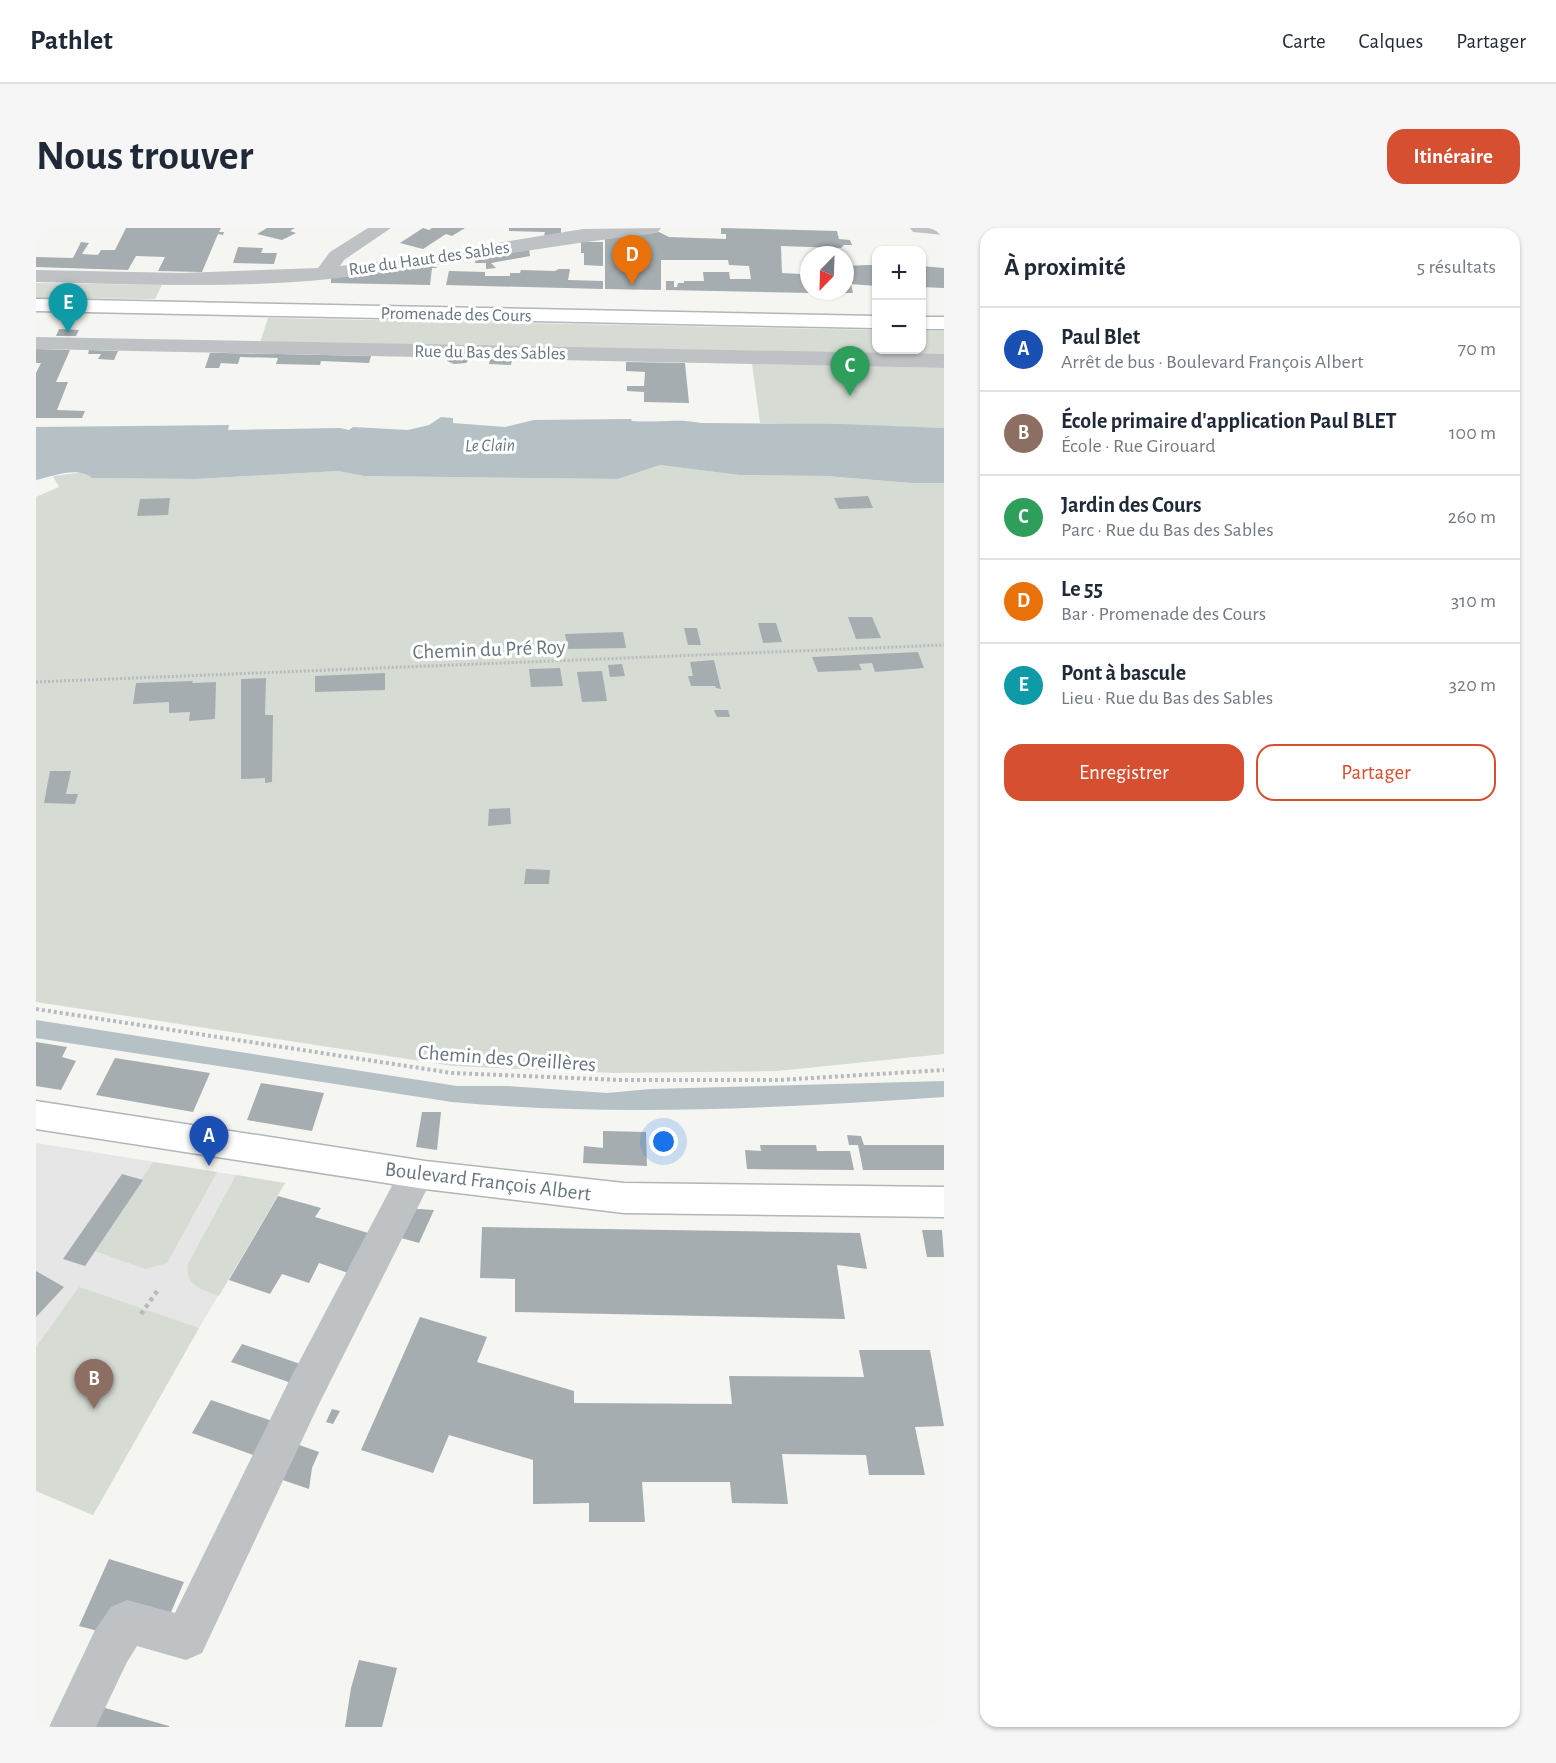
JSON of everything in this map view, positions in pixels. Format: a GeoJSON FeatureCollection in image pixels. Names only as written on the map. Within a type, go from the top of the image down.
{"type":"FeatureCollection","features":[{"type":"Feature","properties":{"kind":"street"},"geometry":{"type":"LineString","coordinates":[[324,273],[337,256],[381,228]]}},
{"type":"Feature","properties":{"kind":"street","name":"Rue du Haut des Sables"},"geometry":{"type":"LineString","coordinates":[[198,279],[324,273],[393,266],[584,235],[651,228]]}},
{"type":"Feature","properties":{"kind":"street"},"geometry":{"type":"LineString","coordinates":[[920,228],[944,229]]}},
{"type":"Feature","properties":{"kind":"street"},"geometry":{"type":"LineString","coordinates":[[36,276],[198,279],[189,308]]}},
{"type":"Feature","properties":{"kind":"street","name":"Promenade des Cours"},"geometry":{"type":"LineString","coordinates":[[36,305],[872,322]]}},
{"type":"Feature","properties":{"kind":"street"},"geometry":{"type":"LineString","coordinates":[[926,323],[944,324]]}},
{"type":"Feature","properties":{"kind":"street","name":"Rue du Bas des Sables"},"geometry":{"type":"LineString","coordinates":[[36,343],[944,362]]}},
{"type":"Feature","properties":{"kind":"street","name":"Boulevard François Albert"},"geometry":{"type":"LineString","coordinates":[[36,1115],[417,1173],[624,1198],[944,1202]]}},
{"type":"Feature","properties":{"kind":"street"},"geometry":{"type":"LineString","coordinates":[[72,1727],[111,1646],[127,1622],[186,1638],[302,1396],[417,1173]]}},
{"type":"Feature","properties":{"kind":"path","name":"Chemin du Pré Roy"},"geometry":{"type":"LineString","coordinates":[[36,682],[944,645]]}},
{"type":"Feature","properties":{"kind":"path","name":"Chemin des Oreillères"},"geometry":{"type":"LineString","coordinates":[[36,1009],[452,1073],[621,1080],[779,1080],[944,1070]]}},
{"type":"Feature","properties":{"kind":"path"},"geometry":{"type":"LineString","coordinates":[[141,1314],[158,1290]]}},
{"type":"Feature","properties":{"kind":"shaded area"},"geometry":{"type":"Polygon","coordinates":[[[36,283],[162,285],[155,299],[36,298],[36,283]]]}},
{"type":"Feature","properties":{"kind":"shaded area"},"geometry":{"type":"Polygon","coordinates":[[[268,318],[872,330],[872,354],[926,354],[926,331],[944,331],[944,358],[260,343],[268,318]]]}},
{"type":"Feature","properties":{"kind":"shaded area"},"geometry":{"type":"Polygon","coordinates":[[[752,364],[944,368],[944,428],[760,423],[752,364]]]}},
{"type":"Feature","properties":{"kind":"shaded area"},"geometry":{"type":"Polygon","coordinates":[[[660,465],[739,475],[826,476],[911,483],[944,483],[944,1054],[777,1071],[615,1073],[453,1066],[36,1002],[36,497],[59,487],[53,476],[85,472],[93,478],[196,479],[338,471],[364,476],[618,479],[660,465]]]}},
{"type":"Feature","properties":{"kind":"shaded area"},"geometry":{"type":"Polygon","coordinates":[[[36,1143],[285,1183],[199,1328],[93,1515],[36,1491],[36,1143]]]}},
{"type":"Feature","properties":{"kind":"shaded area"},"geometry":{"type":"Polygon","coordinates":[[[153,1162],[217,1172],[167,1263],[145,1269],[95,1251],[153,1162]]]}},
{"type":"Feature","properties":{"kind":"shaded area"},"geometry":{"type":"Polygon","coordinates":[[[236,1175],[285,1183],[219,1296],[200,1289],[192,1282],[189,1277],[188,1264],[236,1175]]]}},
{"type":"Feature","properties":{"kind":"shaded area"},"geometry":{"type":"Polygon","coordinates":[[[79,1287],[199,1328],[93,1515],[36,1491],[36,1347],[79,1287]]]}},
{"type":"Feature","properties":{"kind":"water","name":"Le Clain"},"geometry":{"type":"Polygon","coordinates":[[[441,417],[453,418],[453,423],[505,427],[534,420],[631,419],[632,421],[701,423],[840,424],[944,428],[944,483],[911,483],[826,476],[739,475],[660,465],[618,479],[364,476],[338,471],[196,479],[92,478],[86,474],[73,472],[36,480],[36,427],[229,425],[228,430],[340,428],[349,430],[353,427],[408,430],[429,425],[441,417]]]}},
{"type":"Feature","properties":{"kind":"water"},"geometry":{"type":"Polygon","coordinates":[[[36,1020],[457,1086],[508,1086],[607,1093],[651,1089],[944,1081],[944,1097],[821,1105],[636,1110],[513,1107],[452,1102],[36,1038],[36,1020]]]}},
{"type":"Feature","properties":{"kind":"building"},"geometry":{"type":"Polygon","coordinates":[[[126,228],[221,228],[219,232],[224,232],[223,235],[218,234],[202,272],[158,271],[165,257],[136,256],[128,270],[36,267],[36,257],[73,258],[81,242],[89,243],[82,254],[98,255],[101,250],[115,250],[126,228]]]}},
{"type":"Feature","properties":{"kind":"building"},"geometry":{"type":"Polygon","coordinates":[[[267,228],[295,228],[290,231],[296,233],[282,240],[257,234],[267,228]]]}},
{"type":"Feature","properties":{"kind":"building"},"geometry":{"type":"Polygon","coordinates":[[[423,228],[429,230],[432,228],[465,228],[452,236],[446,234],[423,249],[400,243],[423,228]]]}},
{"type":"Feature","properties":{"kind":"building"},"geometry":{"type":"Polygon","coordinates":[[[509,228],[561,228],[561,233],[544,236],[545,232],[509,231],[509,228]]]}},
{"type":"Feature","properties":{"kind":"building"},"geometry":{"type":"Polygon","coordinates":[[[721,228],[837,231],[839,239],[850,240],[852,245],[781,246],[782,273],[800,274],[800,293],[666,290],[666,281],[674,281],[674,287],[677,287],[678,283],[684,283],[684,281],[704,281],[703,272],[729,272],[730,279],[751,279],[749,266],[729,265],[728,260],[661,260],[661,290],[605,289],[605,237],[659,232],[669,237],[726,239],[726,234],[721,234],[721,228]]]}},
{"type":"Feature","properties":{"kind":"building"},"geometry":{"type":"Polygon","coordinates":[[[581,242],[603,242],[603,266],[584,265],[581,242]]]}},
{"type":"Feature","properties":{"kind":"building"},"geometry":{"type":"Polygon","coordinates":[[[238,247],[263,248],[261,253],[277,253],[274,264],[233,263],[238,247]]]}},
{"type":"Feature","properties":{"kind":"building"},"geometry":{"type":"Polygon","coordinates":[[[529,249],[530,256],[491,263],[496,268],[486,269],[486,263],[475,263],[476,258],[529,249]]]}},
{"type":"Feature","properties":{"kind":"building"},"geometry":{"type":"Polygon","coordinates":[[[431,265],[438,268],[432,268],[430,285],[331,283],[331,278],[431,265]]]}},
{"type":"Feature","properties":{"kind":"building"},"geometry":{"type":"Polygon","coordinates":[[[872,265],[872,286],[854,284],[854,266],[872,265]]]}},
{"type":"Feature","properties":{"kind":"building"},"geometry":{"type":"Polygon","coordinates":[[[926,266],[944,268],[944,288],[926,287],[926,266]]]}},
{"type":"Feature","properties":{"kind":"building"},"geometry":{"type":"Polygon","coordinates":[[[570,269],[568,280],[603,281],[603,289],[446,285],[449,271],[485,272],[485,276],[510,276],[510,273],[520,273],[521,270],[555,271],[570,269]]]}},
{"type":"Feature","properties":{"kind":"building"},"geometry":{"type":"Polygon","coordinates":[[[59,329],[79,330],[76,336],[56,336],[59,329]]]}},
{"type":"Feature","properties":{"kind":"building"},"geometry":{"type":"Polygon","coordinates":[[[36,349],[70,350],[56,382],[68,382],[57,410],[85,411],[82,418],[36,418],[36,373],[41,363],[36,363],[36,349]]]}},
{"type":"Feature","properties":{"kind":"building"},"geometry":{"type":"Polygon","coordinates":[[[89,350],[118,351],[114,360],[98,359],[101,354],[88,354],[89,350]]]}},
{"type":"Feature","properties":{"kind":"building"},"geometry":{"type":"Polygon","coordinates":[[[210,353],[371,356],[369,363],[321,361],[320,365],[276,364],[278,358],[240,357],[238,364],[221,363],[219,368],[205,368],[210,353]]]}},
{"type":"Feature","properties":{"kind":"building"},"geometry":{"type":"Polygon","coordinates":[[[448,358],[471,358],[466,363],[454,364],[447,361],[448,358]]]}},
{"type":"Feature","properties":{"kind":"building"},"geometry":{"type":"Polygon","coordinates":[[[490,359],[512,359],[511,365],[489,364],[490,359]]]}},
{"type":"Feature","properties":{"kind":"building"},"geometry":{"type":"Polygon","coordinates":[[[626,362],[685,363],[689,403],[644,402],[644,392],[627,391],[627,386],[644,386],[645,372],[626,371],[626,362]]]}},
{"type":"Feature","properties":{"kind":"building"},"geometry":{"type":"Polygon","coordinates":[[[868,496],[873,508],[839,509],[834,498],[868,496]]]}},
{"type":"Feature","properties":{"kind":"building"},"geometry":{"type":"Polygon","coordinates":[[[170,498],[168,515],[137,516],[140,499],[170,498]]]}},
{"type":"Feature","properties":{"kind":"building"},"geometry":{"type":"Polygon","coordinates":[[[848,617],[872,617],[881,638],[856,639],[848,617]]]}},
{"type":"Feature","properties":{"kind":"building"},"geometry":{"type":"Polygon","coordinates":[[[758,623],[776,623],[782,642],[763,643],[758,623]]]}},
{"type":"Feature","properties":{"kind":"building"},"geometry":{"type":"Polygon","coordinates":[[[684,628],[697,628],[701,645],[688,645],[684,628]]]}},
{"type":"Feature","properties":{"kind":"building"},"geometry":{"type":"Polygon","coordinates":[[[623,632],[626,648],[568,649],[565,634],[623,632]]]}},
{"type":"Feature","properties":{"kind":"building"},"geometry":{"type":"Polygon","coordinates":[[[918,652],[924,668],[875,672],[872,663],[859,664],[862,670],[818,672],[812,657],[918,652]]]}},
{"type":"Feature","properties":{"kind":"building"},"geometry":{"type":"Polygon","coordinates":[[[714,660],[721,689],[715,686],[691,686],[688,676],[693,676],[690,662],[714,660]]]}},
{"type":"Feature","properties":{"kind":"building"},"geometry":{"type":"Polygon","coordinates":[[[622,664],[625,676],[610,677],[608,665],[622,664]]]}},
{"type":"Feature","properties":{"kind":"building"},"geometry":{"type":"Polygon","coordinates":[[[560,668],[563,686],[531,687],[529,669],[560,668]]]}},
{"type":"Feature","properties":{"kind":"building"},"geometry":{"type":"Polygon","coordinates":[[[602,671],[607,701],[582,702],[577,672],[602,671]]]}},
{"type":"Feature","properties":{"kind":"building"},"geometry":{"type":"Polygon","coordinates":[[[385,673],[385,690],[315,692],[315,676],[385,673]]]}},
{"type":"Feature","properties":{"kind":"building"},"geometry":{"type":"Polygon","coordinates":[[[266,678],[265,715],[273,715],[272,782],[265,783],[265,778],[241,779],[241,679],[266,678]]]}},
{"type":"Feature","properties":{"kind":"building"},"geometry":{"type":"Polygon","coordinates":[[[193,681],[192,683],[216,682],[215,719],[189,721],[190,712],[169,713],[169,702],[133,704],[136,683],[193,681]]]}},
{"type":"Feature","properties":{"kind":"building"},"geometry":{"type":"Polygon","coordinates":[[[714,710],[728,710],[730,717],[717,717],[714,710]]]}},
{"type":"Feature","properties":{"kind":"building"},"geometry":{"type":"Polygon","coordinates":[[[50,771],[71,771],[66,794],[78,794],[75,804],[44,803],[50,771]]]}},
{"type":"Feature","properties":{"kind":"building"},"geometry":{"type":"Polygon","coordinates":[[[510,808],[511,824],[488,826],[489,809],[510,808]]]}},
{"type":"Feature","properties":{"kind":"building"},"geometry":{"type":"Polygon","coordinates":[[[526,869],[550,870],[549,884],[524,884],[526,869]]]}},
{"type":"Feature","properties":{"kind":"building"},"geometry":{"type":"Polygon","coordinates":[[[36,1042],[67,1047],[62,1057],[76,1061],[61,1090],[36,1086],[36,1042]]]}},
{"type":"Feature","properties":{"kind":"building"},"geometry":{"type":"Polygon","coordinates":[[[115,1058],[210,1073],[193,1112],[96,1095],[115,1058]]]}},
{"type":"Feature","properties":{"kind":"building"},"geometry":{"type":"Polygon","coordinates":[[[261,1083],[324,1093],[312,1131],[247,1120],[261,1083]]]}},
{"type":"Feature","properties":{"kind":"building"},"geometry":{"type":"Polygon","coordinates":[[[422,1112],[441,1112],[437,1150],[416,1147],[422,1112]]]}},
{"type":"Feature","properties":{"kind":"building"},"geometry":{"type":"Polygon","coordinates":[[[603,1131],[646,1132],[647,1166],[583,1163],[584,1146],[603,1148],[603,1131]]]}},
{"type":"Feature","properties":{"kind":"building"},"geometry":{"type":"Polygon","coordinates":[[[847,1135],[861,1136],[864,1145],[944,1145],[944,1170],[863,1170],[858,1145],[849,1145],[847,1135]]]}},
{"type":"Feature","properties":{"kind":"building"},"geometry":{"type":"Polygon","coordinates":[[[760,1145],[816,1145],[817,1151],[850,1151],[854,1170],[747,1169],[745,1150],[761,1151],[760,1145]]]}},
{"type":"Feature","properties":{"kind":"building"},"geometry":{"type":"Polygon","coordinates":[[[122,1174],[143,1180],[85,1266],[63,1259],[122,1174]]]}},
{"type":"Feature","properties":{"kind":"building"},"geometry":{"type":"Polygon","coordinates":[[[278,1196],[321,1208],[315,1217],[378,1236],[357,1276],[319,1263],[309,1283],[282,1274],[270,1294],[229,1280],[278,1196]]]}},
{"type":"Feature","properties":{"kind":"building"},"geometry":{"type":"Polygon","coordinates":[[[404,1208],[434,1210],[419,1243],[390,1235],[404,1208]]]}},
{"type":"Feature","properties":{"kind":"building"},"geometry":{"type":"Polygon","coordinates":[[[482,1227],[860,1233],[867,1269],[837,1265],[845,1319],[515,1312],[515,1279],[480,1278],[482,1227]]]}},
{"type":"Feature","properties":{"kind":"building"},"geometry":{"type":"Polygon","coordinates":[[[922,1230],[942,1230],[944,1257],[927,1257],[922,1230]]]}},
{"type":"Feature","properties":{"kind":"building"},"geometry":{"type":"Polygon","coordinates":[[[36,1271],[64,1287],[36,1317],[36,1271]]]}},
{"type":"Feature","properties":{"kind":"building"},"geometry":{"type":"Polygon","coordinates":[[[420,1317],[487,1337],[477,1362],[574,1391],[574,1403],[732,1404],[729,1376],[864,1377],[859,1350],[930,1350],[944,1426],[915,1427],[925,1475],[869,1475],[866,1455],[782,1454],[788,1504],[732,1503],[730,1482],[642,1482],[645,1522],[589,1522],[589,1503],[533,1504],[533,1460],[449,1435],[433,1473],[361,1450],[420,1317]]]}},
{"type":"Feature","properties":{"kind":"building"},"geometry":{"type":"Polygon","coordinates":[[[242,1344],[309,1367],[300,1386],[231,1362],[242,1344]]]}},
{"type":"Feature","properties":{"kind":"building"},"geometry":{"type":"Polygon","coordinates":[[[211,1400],[281,1424],[256,1456],[192,1433],[211,1400]]]}},
{"type":"Feature","properties":{"kind":"building"},"geometry":{"type":"Polygon","coordinates":[[[332,1409],[340,1411],[333,1424],[326,1422],[332,1409]]]}},
{"type":"Feature","properties":{"kind":"building"},"geometry":{"type":"Polygon","coordinates":[[[288,1441],[319,1452],[312,1468],[309,1489],[271,1476],[288,1441]]]}},
{"type":"Feature","properties":{"kind":"building"},"geometry":{"type":"Polygon","coordinates":[[[109,1559],[184,1582],[168,1619],[109,1634],[79,1626],[109,1559]]]}},
{"type":"Feature","properties":{"kind":"building"},"geometry":{"type":"Polygon","coordinates":[[[359,1660],[397,1668],[382,1727],[345,1727],[351,1688],[359,1660]]]}},
{"type":"Feature","properties":{"kind":"building"},"geometry":{"type":"Polygon","coordinates":[[[98,1706],[169,1726],[169,1727],[88,1727],[98,1706]]]}},
{"type":"Feature","properties":{"kind":"place","name":"Le 55"},"geometry":{"type":"Point","coordinates":[632,285]}},
{"type":"Feature","properties":{"kind":"place","name":"Pont à bascule"},"geometry":{"type":"Point","coordinates":[68,333]}},
{"type":"Feature","properties":{"kind":"place","name":"Jardin des Cours"},"geometry":{"type":"Point","coordinates":[850,396]}},
{"type":"Feature","properties":{"kind":"place","name":"Paul Blet"},"geometry":{"type":"Point","coordinates":[209,1166]}},
{"type":"Feature","properties":{"kind":"place","name":"École primaire d'application Paul BLET"},"geometry":{"type":"Point","coordinates":[94,1409]}}]}
